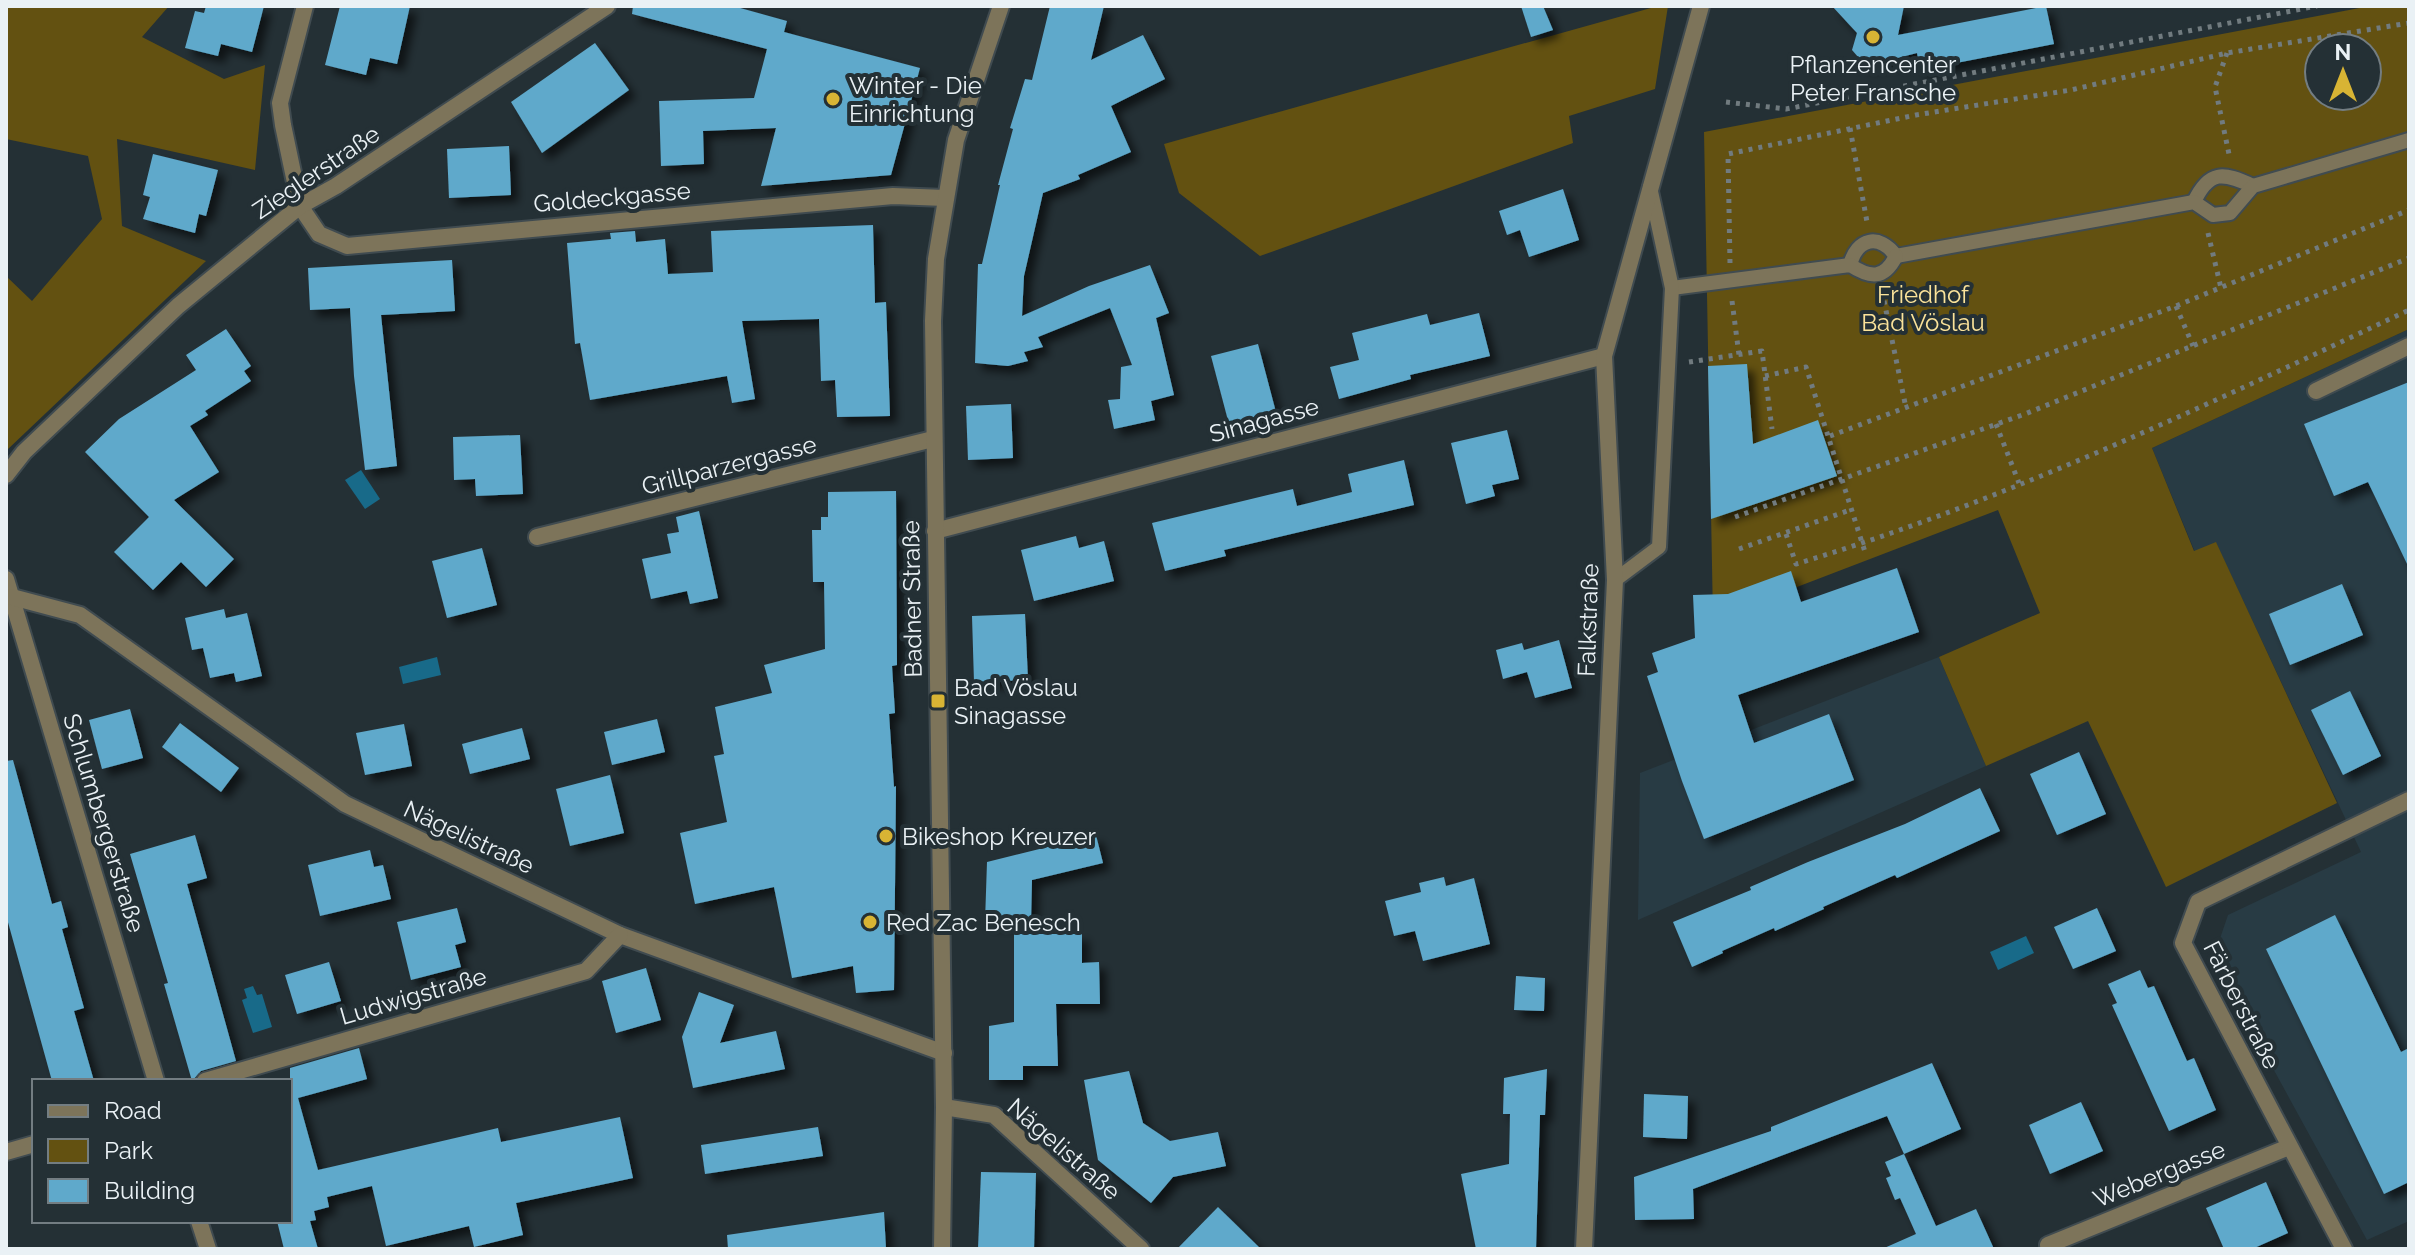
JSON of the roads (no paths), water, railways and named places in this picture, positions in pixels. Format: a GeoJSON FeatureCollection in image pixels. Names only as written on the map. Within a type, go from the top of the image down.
{"type":"FeatureCollection","features":[{"type":"Feature","properties":{"kind":"street"},"geometry":{"type":"LineString","coordinates":[[300,206],[280,103],[305,6]]}},
{"type":"Feature","properties":{"kind":"street","name":"Zieglerstraße"},"geometry":{"type":"LineString","coordinates":[[6,475],[24,452],[178,306],[300,206],[336,186],[607,6]]}},
{"type":"Feature","properties":{"kind":"street","name":"Badner Straße"},"geometry":{"type":"LineString","coordinates":[[942,1249],[944,1053],[933,321],[936,259],[956,140],[1001,6]]}},
{"type":"Feature","properties":{"kind":"street","name":"Falkstraße"},"geometry":{"type":"LineString","coordinates":[[1584,1249],[1615,580],[1604,356],[1701,6]]}},
{"type":"Feature","properties":{"kind":"street","name":"Goldeckgasse"},"geometry":{"type":"LineString","coordinates":[[300,206],[319,234],[347,246],[893,196],[945,198]]}},
{"type":"Feature","properties":{"kind":"street"},"geometry":{"type":"LineString","coordinates":[[2316,391],[2409,346]]}},
{"type":"Feature","properties":{"kind":"street","name":"Sinagasse"},"geometry":{"type":"LineString","coordinates":[[935,531],[1604,356]]}},
{"type":"Feature","properties":{"kind":"street","name":"Grillparzergasse"},"geometry":{"type":"LineString","coordinates":[[537,537],[933,439]]}},
{"type":"Feature","properties":{"kind":"street","name":"Schlumbergerstraße"},"geometry":{"type":"LineString","coordinates":[[6,579],[155,1079]]}},
{"type":"Feature","properties":{"kind":"street","name":"Nägelistraße"},"geometry":{"type":"LineString","coordinates":[[12,597],[80,615],[345,804],[620,935],[944,1053]]}},
{"type":"Feature","properties":{"kind":"street","name":"Färberstraße"},"geometry":{"type":"LineString","coordinates":[[2344,1249],[2183,943],[2198,902],[2409,800]]}},
{"type":"Feature","properties":{"kind":"street","name":"Ludwigstraße"},"geometry":{"type":"LineString","coordinates":[[212,1079],[586,971],[620,935]]}},
{"type":"Feature","properties":{"kind":"street","name":"Nägelistraße"},"geometry":{"type":"LineString","coordinates":[[944,1107],[994,1115],[1141,1249]]}},
{"type":"Feature","properties":{"kind":"street"},"geometry":{"type":"LineString","coordinates":[[6,1152],[32,1145]]}},
{"type":"Feature","properties":{"kind":"street","name":"Webergasse"},"geometry":{"type":"LineString","coordinates":[[2048,1245],[2289,1147]]}},
{"type":"Feature","properties":{"kind":"street"},"geometry":{"type":"LineString","coordinates":[[200,1223],[208,1249]]}},
{"type":"Feature","properties":{"kind":"lane"},"geometry":{"type":"LineString","coordinates":[[1896,256],[2194,202],[2213,215],[2230,213],[2253,186],[2409,140]]}},
{"type":"Feature","properties":{"kind":"lane"},"geometry":{"type":"LineString","coordinates":[[2194,202],[2202,184],[2212,177],[2231,176],[2253,186]]}},
{"type":"Feature","properties":{"kind":"lane"},"geometry":{"type":"LineString","coordinates":[[1615,580],[1659,547],[1672,288],[1650,186]]}},
{"type":"Feature","properties":{"kind":"lane"},"geometry":{"type":"LineString","coordinates":[[1850,265],[1853,253],[1870,242],[1888,245],[1896,256]]}},
{"type":"Feature","properties":{"kind":"lane"},"geometry":{"type":"LineString","coordinates":[[1672,288],[1850,265],[1865,275],[1878,274],[1890,268],[1896,256]]}},
{"type":"Feature","properties":{"kind":"water"},"geometry":{"type":"Polygon","coordinates":[[[361,470],[380,499],[365,509],[345,480],[361,470]]]}},
{"type":"Feature","properties":{"kind":"water"},"geometry":{"type":"Polygon","coordinates":[[[437,657],[441,675],[403,684],[399,667],[437,657]]]}},
{"type":"Feature","properties":{"kind":"water"},"geometry":{"type":"Polygon","coordinates":[[[2026,936],[2034,953],[1998,970],[1990,952],[2026,936]]]}},
{"type":"Feature","properties":{"kind":"water"},"geometry":{"type":"Polygon","coordinates":[[[253,986],[257,995],[262,994],[272,1027],[253,1033],[242,1000],[247,998],[244,989],[253,986]]]}},
{"type":"Feature","properties":{"kind":"place","name":"Pflanzencenter Peter Fransche"},"geometry":{"type":"Point","coordinates":[1873,37]}},
{"type":"Feature","properties":{"kind":"place","name":"Winter - Die Einrichtung"},"geometry":{"type":"Point","coordinates":[833,99]}},
{"type":"Feature","properties":{"kind":"place","name":"Bad Vöslau Sinagasse"},"geometry":{"type":"Point","coordinates":[938,701]}},
{"type":"Feature","properties":{"kind":"place","name":"Bikeshop Kreuzer"},"geometry":{"type":"Point","coordinates":[886,836]}},
{"type":"Feature","properties":{"kind":"place","name":"Red Zac Benesch"},"geometry":{"type":"Point","coordinates":[870,922]}},
{"type":"Feature","properties":{"kind":"park label","name":"Friedhof Bad Vöslau"},"geometry":{"type":"Point","coordinates":[1923,308]}}]}
